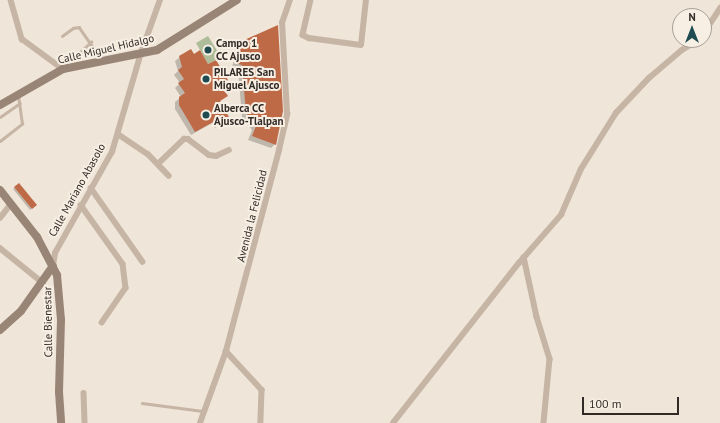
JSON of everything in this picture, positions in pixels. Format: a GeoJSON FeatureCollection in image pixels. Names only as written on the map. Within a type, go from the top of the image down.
{"type":"FeatureCollection","features":[{"type":"Feature","properties":{"kind":"street"},"geometry":{"type":"LineString","coordinates":[[11,0],[22,39],[63,69]]}},
{"type":"Feature","properties":{"kind":"street","name":"Calle Mariano Abasolo"},"geometry":{"type":"LineString","coordinates":[[0,330],[21,311],[43,283],[53,266],[55,252],[112,152],[141,53],[160,0]]}},
{"type":"Feature","properties":{"kind":"street","name":"Calle Miguel Hidalgo"},"geometry":{"type":"LineString","coordinates":[[0,105],[63,69],[157,50],[237,0]]}},
{"type":"Feature","properties":{"kind":"street","name":"Avenida la Felicidad"},"geometry":{"type":"LineString","coordinates":[[200,423],[226,351],[260,230],[287,114],[282,24],[290,0]]}},
{"type":"Feature","properties":{"kind":"street"},"geometry":{"type":"LineString","coordinates":[[311,0],[303,34],[309,38],[361,45],[366,0]]}},
{"type":"Feature","properties":{"kind":"street"},"geometry":{"type":"LineString","coordinates":[[712,20],[720,8]]}},
{"type":"Feature","properties":{"kind":"street"},"geometry":{"type":"LineString","coordinates":[[393,423],[524,257],[565,209],[581,169],[618,110],[649,78],[685,48]]}},
{"type":"Feature","properties":{"kind":"street"},"geometry":{"type":"LineString","coordinates":[[118,134],[148,154],[169,176]]}},
{"type":"Feature","properties":{"kind":"street"},"geometry":{"type":"LineString","coordinates":[[158,164],[184,140],[188,139],[209,155],[216,156],[229,150]]}},
{"type":"Feature","properties":{"kind":"street"},"geometry":{"type":"LineString","coordinates":[[91,188],[143,262]]}},
{"type":"Feature","properties":{"kind":"street","name":"Calle Bienestar"},"geometry":{"type":"LineString","coordinates":[[0,190],[37,237],[53,266],[60,289],[59,392],[61,423]]}},
{"type":"Feature","properties":{"kind":"street"},"geometry":{"type":"LineString","coordinates":[[0,218],[11,204]]}},
{"type":"Feature","properties":{"kind":"street"},"geometry":{"type":"LineString","coordinates":[[81,205],[123,264],[126,288],[102,323]]}},
{"type":"Feature","properties":{"kind":"street"},"geometry":{"type":"LineString","coordinates":[[0,248],[43,283]]}},
{"type":"Feature","properties":{"kind":"street"},"geometry":{"type":"LineString","coordinates":[[524,257],[537,317],[550,359],[544,423]]}},
{"type":"Feature","properties":{"kind":"street"},"geometry":{"type":"LineString","coordinates":[[226,351],[262,390],[261,423]]}},
{"type":"Feature","properties":{"kind":"street"},"geometry":{"type":"LineString","coordinates":[[84,394],[85,423]]}},
{"type":"Feature","properties":{"kind":"lane"},"geometry":{"type":"LineString","coordinates":[[62,36],[73,28],[79,27],[91,42],[102,60]]}},
{"type":"Feature","properties":{"kind":"lane"},"geometry":{"type":"LineString","coordinates":[[78,54],[91,42]]}},
{"type":"Feature","properties":{"kind":"lane"},"geometry":{"type":"LineString","coordinates":[[0,141],[22,124],[18,94]]}},
{"type":"Feature","properties":{"kind":"lane"},"geometry":{"type":"LineString","coordinates":[[0,117],[20,104]]}},
{"type":"Feature","properties":{"kind":"lane"},"geometry":{"type":"LineString","coordinates":[[142,403],[204,411]]}},
{"type":"Feature","properties":{"kind":"green space","name":"Campo 1 CC Ajusco"},"geometry":{"type":"Polygon","coordinates":[[[208,36],[221,57],[208,64],[196,43],[208,36]]]}},
{"type":"Feature","properties":{"kind":"building"},"geometry":{"type":"Polygon","coordinates":[[[278,25],[283,111],[276,145],[252,136],[256,126],[246,113],[242,65],[235,63],[242,41],[278,25]]]}},
{"type":"Feature","properties":{"kind":"building","name":"PILARES San Miguel Ajusco"},"geometry":{"type":"Polygon","coordinates":[[[191,49],[194,54],[200,50],[208,64],[216,60],[228,80],[220,84],[228,96],[220,101],[230,119],[219,124],[217,120],[195,132],[179,105],[179,97],[185,93],[178,83],[184,79],[178,70],[182,67],[179,56],[191,49]]]}},
{"type":"Feature","properties":{"kind":"building"},"geometry":{"type":"Polygon","coordinates":[[[19,183],[37,205],[32,209],[14,187],[19,183]]]}},
{"type":"Feature","properties":{"kind":"place","name":"Campo 1 CC Ajusco"},"geometry":{"type":"Point","coordinates":[208,50]}},
{"type":"Feature","properties":{"kind":"place","name":"PILARES San Miguel Ajusco"},"geometry":{"type":"Point","coordinates":[206,79]}},
{"type":"Feature","properties":{"kind":"place","name":"Alberca CC Ajusco-Tlalpan"},"geometry":{"type":"Point","coordinates":[206,115]}}]}
